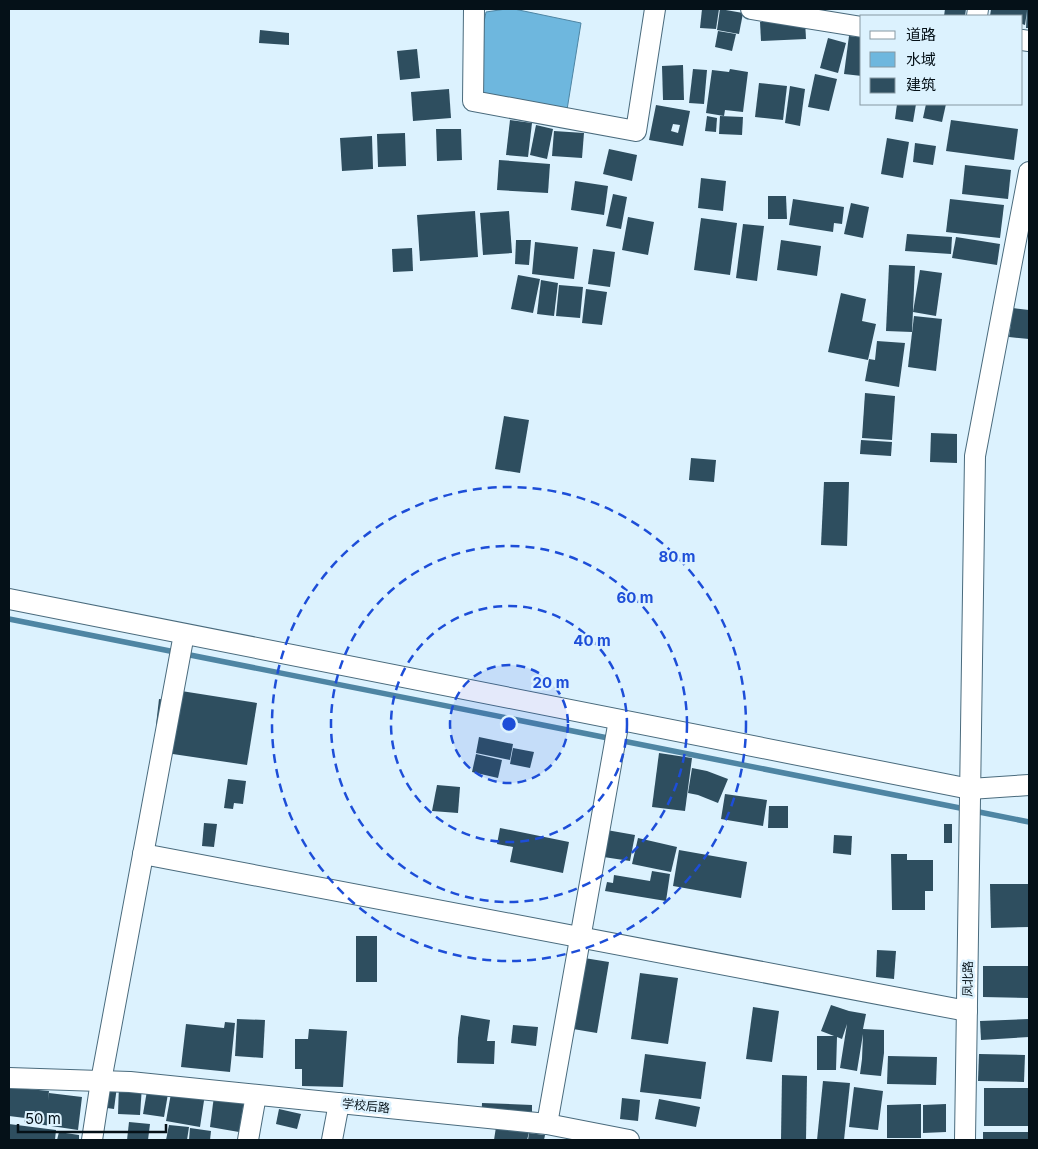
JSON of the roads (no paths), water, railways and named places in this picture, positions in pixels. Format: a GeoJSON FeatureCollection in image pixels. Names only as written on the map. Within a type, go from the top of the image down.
{"type":"FeatureCollection","features":[{"type":"Feature","properties":{"kind":"street"},"geometry":{"type":"LineString","coordinates":[[474,9],[473,101],[636,131],[655,9]]}},
{"type":"Feature","properties":{"kind":"street"},"geometry":{"type":"LineString","coordinates":[[751,9],[860,27]]}},
{"type":"Feature","properties":{"kind":"street","name":"凤北路"},"geometry":{"type":"LineString","coordinates":[[965,1140],[975,456],[1029,172]]}},
{"type":"Feature","properties":{"kind":"street"},"geometry":{"type":"LineString","coordinates":[[9,599],[181,647],[970,803],[1029,784]]}},
{"type":"Feature","properties":{"kind":"street"},"geometry":{"type":"LineString","coordinates":[[92,1140],[181,647]]}},
{"type":"Feature","properties":{"kind":"street"},"geometry":{"type":"LineString","coordinates":[[557,1130],[580,938],[616,733]]}},
{"type":"Feature","properties":{"kind":"street"},"geometry":{"type":"LineString","coordinates":[[143,854],[967,1011]]}},
{"type":"Feature","properties":{"kind":"street","name":"学校后路"},"geometry":{"type":"LineString","coordinates":[[9,1078],[130,1082],[339,1103],[629,1140]]}},
{"type":"Feature","properties":{"kind":"street"},"geometry":{"type":"LineString","coordinates":[[248,1140],[256,1095]]}},
{"type":"Feature","properties":{"kind":"street"},"geometry":{"type":"LineString","coordinates":[[332,1140],[339,1103]]}},
{"type":"Feature","properties":{"kind":"water"},"geometry":{"type":"Polygon","coordinates":[[[506,9],[581,23],[566,116],[491,99],[480,92],[479,47],[486,12],[506,9]]]}},
{"type":"Feature","properties":{"kind":"waterway"},"geometry":{"type":"LineString","coordinates":[[9,619],[965,809]]}},
{"type":"Feature","properties":{"kind":"waterway"},"geometry":{"type":"LineString","coordinates":[[974,811],[1029,822]]}}]}
